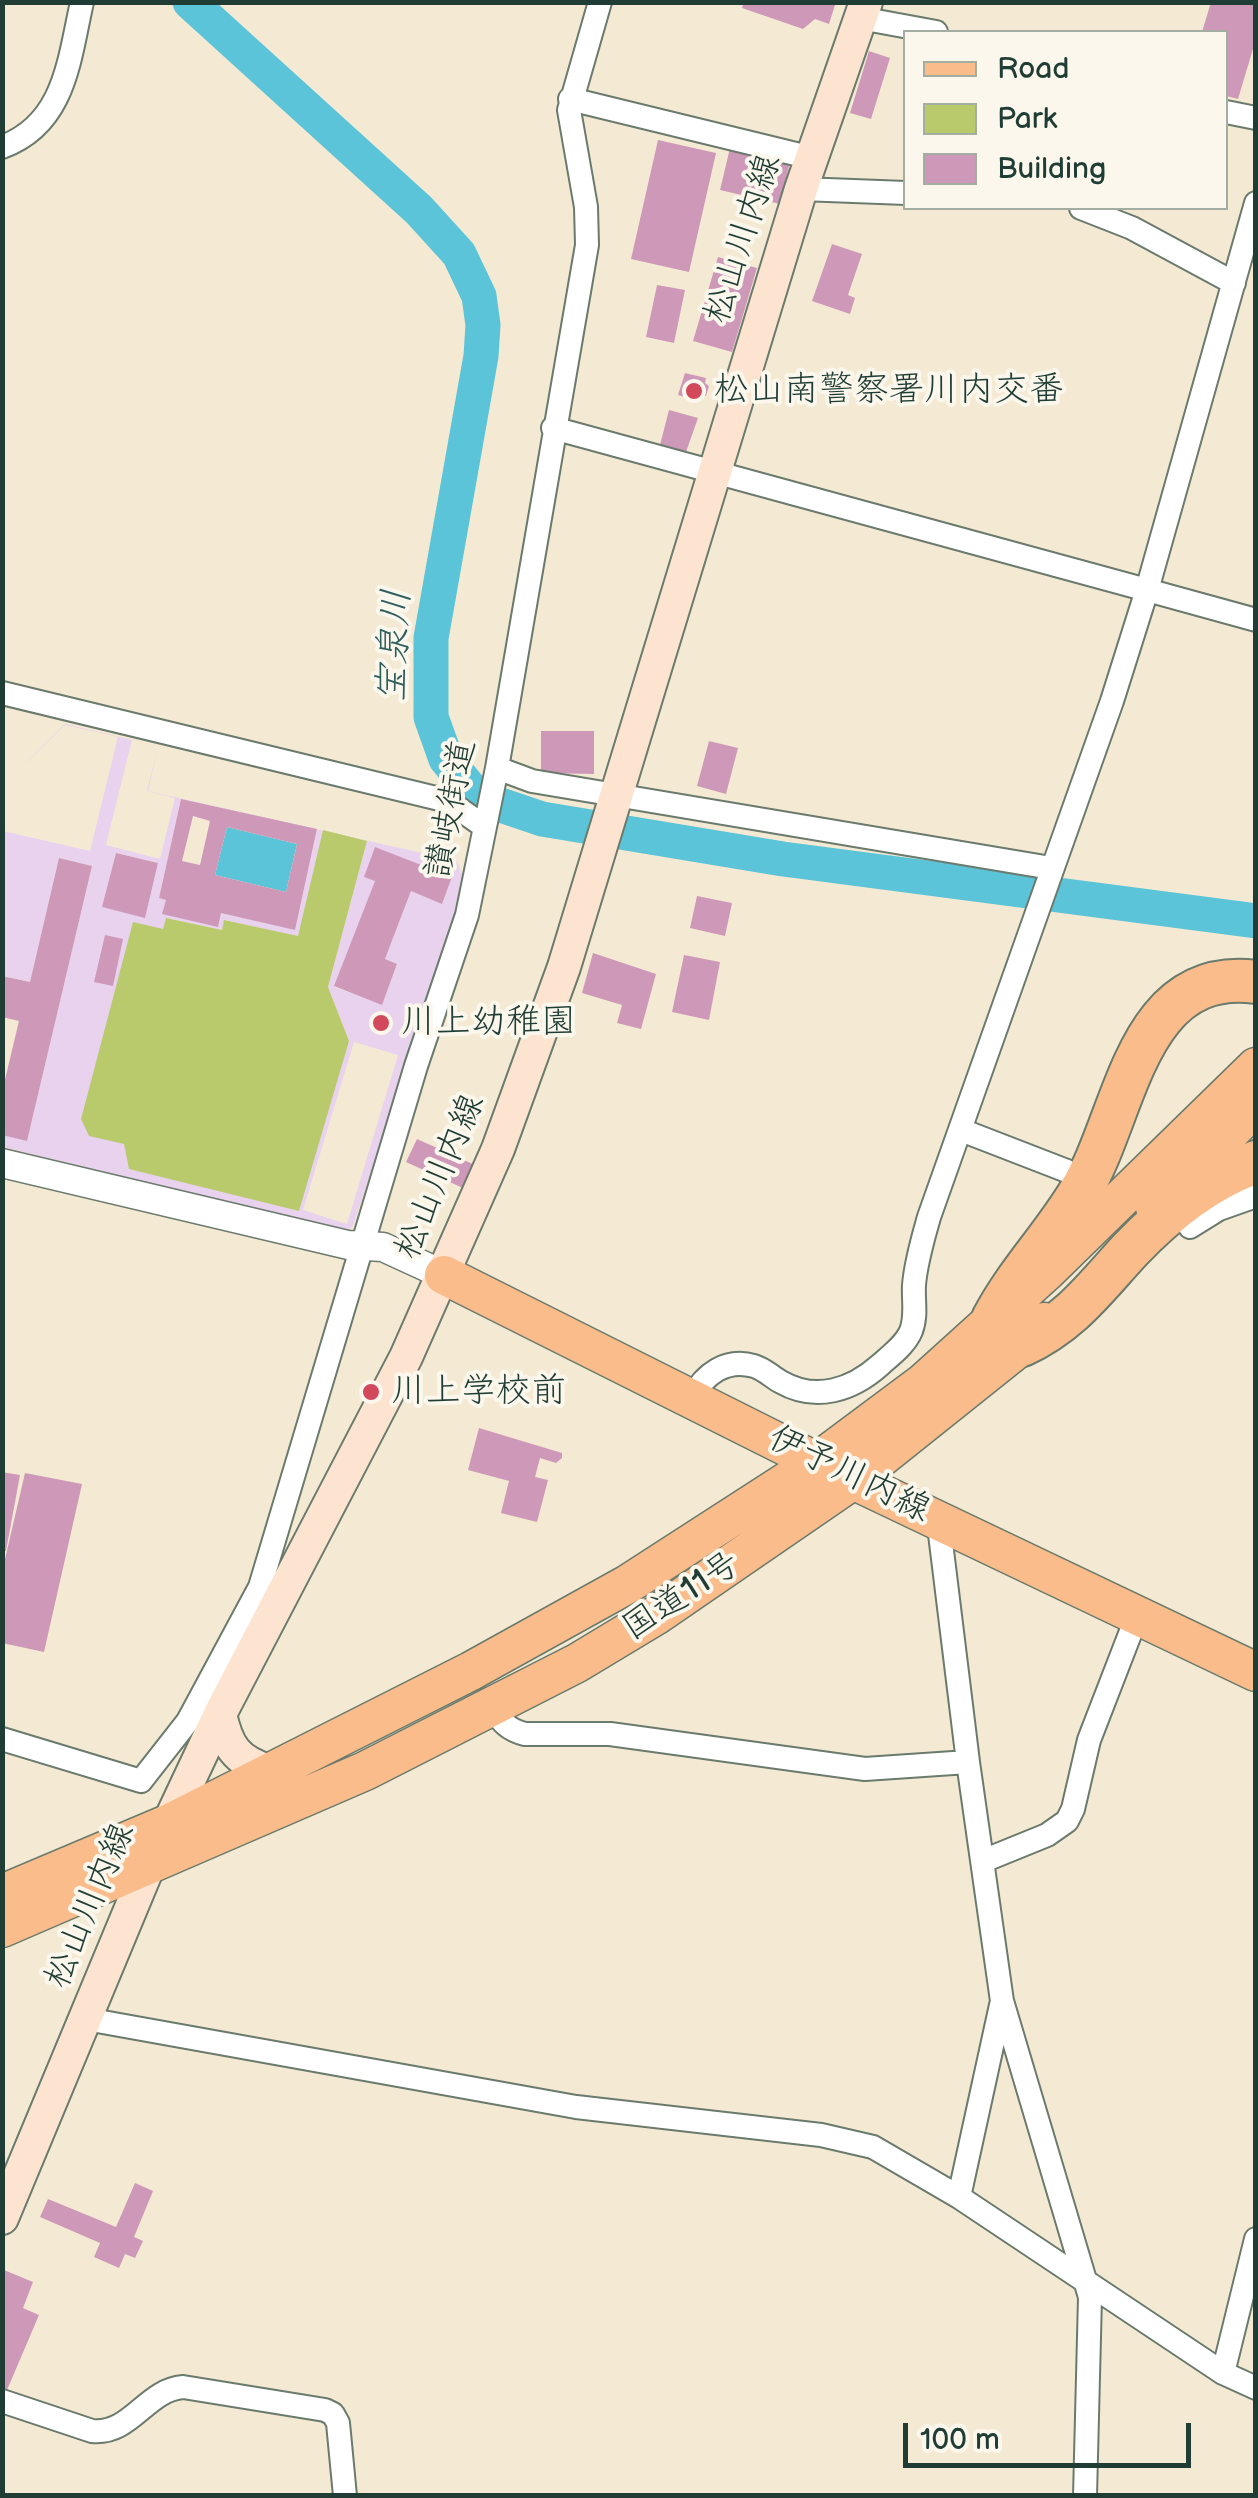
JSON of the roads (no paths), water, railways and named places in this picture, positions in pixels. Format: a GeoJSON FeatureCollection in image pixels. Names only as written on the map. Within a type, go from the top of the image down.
{"type":"FeatureCollection","features":[{"type":"Feature","properties":{"kind":"highway"},"geometry":{"type":"LineString","coordinates":[[1256,982],[1219,982],[1191,991],[1168,1009],[1134,1061],[1114,1120],[1082,1190],[1012,1284],[1008,1332],[1052,1331],[1182,1202],[1230,1172],[1256,1162]]}},
{"type":"Feature","properties":{"kind":"main road","name":"松山川内線"},"geometry":{"type":"LineString","coordinates":[[2,2218],[149,1866],[220,1714],[270,1591],[406,1358],[542,1033],[806,173],[863,10]]}},
{"type":"Feature","properties":{"kind":"main road","name":"国道11号"},"geometry":{"type":"LineString","coordinates":[[2,1894],[170,1823],[471,1671],[628,1584],[817,1462],[923,1383],[1008,1332],[1143,1180],[1256,1067]]}},
{"type":"Feature","properties":{"kind":"main road","name":"国道11号"},"geometry":{"type":"LineString","coordinates":[[2,1928],[365,1771],[492,1708],[656,1616],[854,1480],[1008,1332],[1256,1106]]}},
{"type":"Feature","properties":{"kind":"main road","name":"伊予川内線"},"geometry":{"type":"LineString","coordinates":[[444,1274],[817,1462],[1256,1672]]}},
{"type":"Feature","properties":{"kind":"main road"},"geometry":{"type":"LineString","coordinates":[[220,1714],[225,1739],[238,1756],[250,1766],[268,1772]]}},
{"type":"Feature","properties":{"kind":"street"},"geometry":{"type":"LineString","coordinates":[[2,148],[38,127],[62,92],[82,2]]}},
{"type":"Feature","properties":{"kind":"street","name":"讃岐街道"},"geometry":{"type":"LineString","coordinates":[[2,1738],[141,1781],[188,1721],[270,1591],[362,1246],[467,915],[496,772],[587,245],[586,207],[570,100],[600,2]]}},
{"type":"Feature","properties":{"kind":"street"},"geometry":{"type":"LineString","coordinates":[[863,10],[929,30]]}},
{"type":"Feature","properties":{"kind":"street"},"geometry":{"type":"LineString","coordinates":[[570,100],[806,173],[903,192]]}},
{"type":"Feature","properties":{"kind":"street"},"geometry":{"type":"LineString","coordinates":[[1228,112],[1256,118]]}},
{"type":"Feature","properties":{"kind":"street"},"geometry":{"type":"LineString","coordinates":[[692,1398],[700,1381],[715,1370],[735,1364],[753,1366],[799,1389],[842,1390],[861,1382],[901,1346],[911,1331],[921,1246],[1112,701],[1242,277],[1256,203]]}},
{"type":"Feature","properties":{"kind":"street"},"geometry":{"type":"LineString","coordinates":[[1086,210],[1242,277]]}},
{"type":"Feature","properties":{"kind":"street"},"geometry":{"type":"LineString","coordinates":[[553,428],[1256,620]]}},
{"type":"Feature","properties":{"kind":"street"},"geometry":{"type":"LineString","coordinates":[[2,693],[441,800],[486,823]]}},
{"type":"Feature","properties":{"kind":"street"},"geometry":{"type":"LineString","coordinates":[[496,772],[615,799],[1050,871]]}},
{"type":"Feature","properties":{"kind":"street"},"geometry":{"type":"LineString","coordinates":[[960,1130],[1067,1171]]}},
{"type":"Feature","properties":{"kind":"street"},"geometry":{"type":"LineString","coordinates":[[2,1163],[362,1246],[383,1247],[444,1274]]}},
{"type":"Feature","properties":{"kind":"street"},"geometry":{"type":"LineString","coordinates":[[1190,1227],[1220,1209],[1256,1196]]}},
{"type":"Feature","properties":{"kind":"street"},"geometry":{"type":"LineString","coordinates":[[938,1518],[1002,2000],[1087,2283],[1090,2312],[1085,2496]]}},
{"type":"Feature","properties":{"kind":"street"},"geometry":{"type":"LineString","coordinates":[[983,1861],[1047,1835],[1067,1821],[1089,1740],[1137,1616]]}},
{"type":"Feature","properties":{"kind":"street"},"geometry":{"type":"LineString","coordinates":[[492,1708],[502,1723],[526,1734],[610,1734],[865,1769],[968,1762]]}},
{"type":"Feature","properties":{"kind":"street"},"geometry":{"type":"LineString","coordinates":[[959,2197],[1002,2000]]}},
{"type":"Feature","properties":{"kind":"street"},"geometry":{"type":"LineString","coordinates":[[86,2019],[576,2107],[852,2141],[895,2158],[959,2197],[1224,2373],[1256,2388]]}},
{"type":"Feature","properties":{"kind":"street"},"geometry":{"type":"LineString","coordinates":[[1224,2373],[1256,2238]]}},
{"type":"Feature","properties":{"kind":"street"},"geometry":{"type":"LineString","coordinates":[[2,2401],[92,2432],[106,2432],[131,2418],[168,2388],[324,2410],[333,2414],[338,2423],[345,2496]]}},
{"type":"Feature","properties":{"kind":"water"},"geometry":{"type":"Polygon","coordinates":[[[227,827],[297,844],[286,892],[215,875],[227,827]]]}},
{"type":"Feature","properties":{"kind":"waterway","name":"宝泉川"},"geometry":{"type":"LineString","coordinates":[[190,2],[419,210],[459,254],[479,296],[483,325],[481,356],[431,638],[431,717],[446,759],[477,797],[542,819],[783,859],[1256,921]]}},
{"type":"Feature","properties":{"kind":"place","name":"松山南警察署川内交番"},"geometry":{"type":"Point","coordinates":[694,391]}},
{"type":"Feature","properties":{"kind":"place","name":"川上幼稚園"},"geometry":{"type":"Point","coordinates":[381,1023]}},
{"type":"Feature","properties":{"kind":"place","name":"川上学校前"},"geometry":{"type":"Point","coordinates":[371,1392]}}]}
